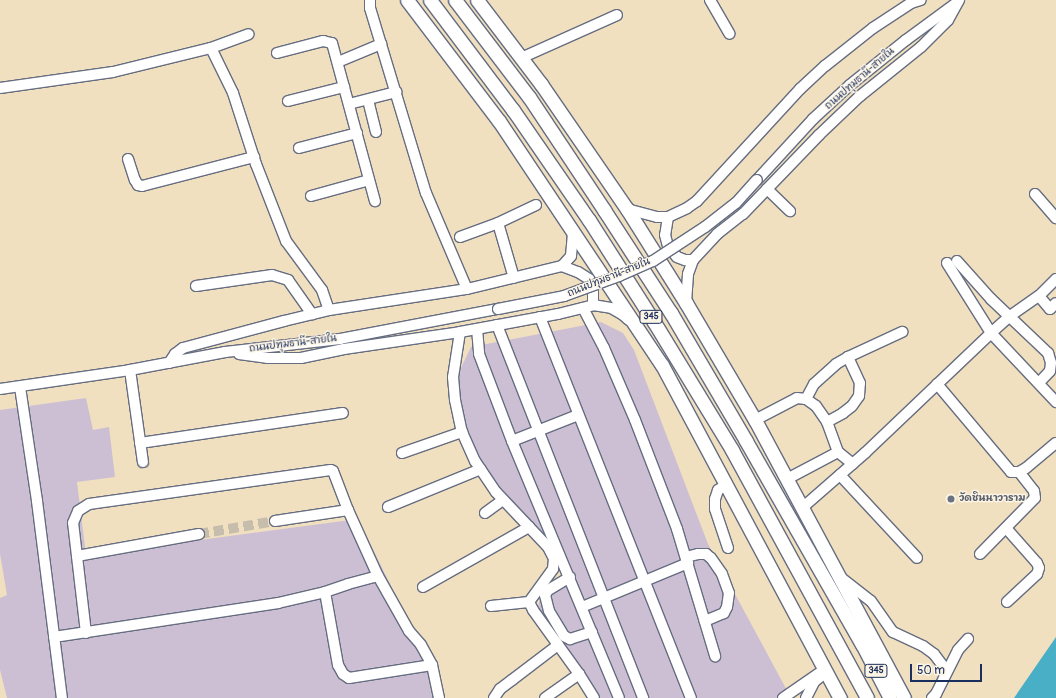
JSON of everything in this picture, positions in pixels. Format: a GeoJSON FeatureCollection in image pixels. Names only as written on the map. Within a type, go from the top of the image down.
{"type":"FeatureCollection","features":[{"type":"Feature","properties":{"kind":"main road"},"geometry":{"type":"LineString","coordinates":[[407,0],[499,121],[662,365],[840,698]]}},
{"type":"Feature","properties":{"kind":"main road"},"geometry":{"type":"LineString","coordinates":[[419,0],[426,25]]}},
{"type":"Feature","properties":{"kind":"main road","name":"345"},"geometry":{"type":"LineString","coordinates":[[430,0],[513,110],[589,220],[732,450],[867,698]]}},
{"type":"Feature","properties":{"kind":"main road","name":"345"},"geometry":{"type":"LineString","coordinates":[[455,0],[528,97],[671,313],[746,440],[862,644],[890,698]]}},
{"type":"Feature","properties":{"kind":"main road"},"geometry":{"type":"LineString","coordinates":[[477,0],[521,58],[627,209],[686,303],[755,420],[904,698]]}},
{"type":"Feature","properties":{"kind":"main road"},"geometry":{"type":"LineString","coordinates":[[706,338],[746,440]]}},
{"type":"Feature","properties":{"kind":"main road"},"geometry":{"type":"LineString","coordinates":[[662,365],[732,450]]}},
{"type":"Feature","properties":{"kind":"street"},"geometry":{"type":"LineString","coordinates":[[370,0],[370,8],[426,193],[467,288]]}},
{"type":"Feature","properties":{"kind":"street"},"geometry":{"type":"LineString","coordinates":[[710,0],[730,34]]}},
{"type":"Feature","properties":{"kind":"street"},"geometry":{"type":"LineString","coordinates":[[627,209],[647,216],[668,217],[697,200],[800,89],[841,53],[910,2],[921,0]]}},
{"type":"Feature","properties":{"kind":"street"},"geometry":{"type":"LineString","coordinates":[[686,303],[688,274],[693,260],[717,234],[743,214],[796,158],[860,96],[921,47],[948,20],[958,1]]}},
{"type":"Feature","properties":{"kind":"street","name":"ถนนปทุมธานี-สายใน"},"geometry":{"type":"LineString","coordinates":[[0,389],[130,370],[225,352],[340,339],[564,296],[619,276],[653,261],[706,227],[736,203],[783,150],[850,85],[958,1]]}},
{"type":"Feature","properties":{"kind":"street"},"geometry":{"type":"LineString","coordinates":[[521,58],[617,15]]}},
{"type":"Feature","properties":{"kind":"street"},"geometry":{"type":"LineString","coordinates":[[0,88],[114,72],[211,48],[249,34]]}},
{"type":"Feature","properties":{"kind":"street"},"geometry":{"type":"LineString","coordinates":[[277,53],[323,41],[332,43],[375,201]]}},
{"type":"Feature","properties":{"kind":"street"},"geometry":{"type":"LineString","coordinates":[[338,62],[381,44]]}},
{"type":"Feature","properties":{"kind":"street"},"geometry":{"type":"LineString","coordinates":[[211,48],[233,93],[254,158],[286,241],[322,290],[329,310]]}},
{"type":"Feature","properties":{"kind":"street"},"geometry":{"type":"LineString","coordinates":[[288,101],[344,87]]}},
{"type":"Feature","properties":{"kind":"street"},"geometry":{"type":"LineString","coordinates":[[349,104],[396,92]]}},
{"type":"Feature","properties":{"kind":"street"},"geometry":{"type":"LineString","coordinates":[[368,100],[376,132]]}},
{"type":"Feature","properties":{"kind":"street"},"geometry":{"type":"LineString","coordinates":[[300,148],[356,133]]}},
{"type":"Feature","properties":{"kind":"street"},"geometry":{"type":"LineString","coordinates":[[128,159],[138,184],[142,186],[254,158]]}},
{"type":"Feature","properties":{"kind":"street"},"geometry":{"type":"LineString","coordinates":[[311,196],[369,180]]}},
{"type":"Feature","properties":{"kind":"street"},"geometry":{"type":"LineString","coordinates":[[767,189],[790,211]]}},
{"type":"Feature","properties":{"kind":"street"},"geometry":{"type":"LineString","coordinates":[[1035,194],[1056,218]]}},
{"type":"Feature","properties":{"kind":"street"},"geometry":{"type":"LineString","coordinates":[[460,237],[498,223],[536,205]]}},
{"type":"Feature","properties":{"kind":"street"},"geometry":{"type":"LineString","coordinates":[[668,217],[665,235],[668,246],[677,257],[685,260],[693,260]]}},
{"type":"Feature","properties":{"kind":"street"},"geometry":{"type":"LineString","coordinates":[[498,223],[514,278]]}},
{"type":"Feature","properties":{"kind":"street"},"geometry":{"type":"LineString","coordinates":[[573,230],[571,256],[562,266],[578,272],[589,279],[593,287],[593,305]]}},
{"type":"Feature","properties":{"kind":"street"},"geometry":{"type":"LineString","coordinates":[[957,261],[991,299],[1048,354],[1051,363],[1050,371],[1039,383]]}},
{"type":"Feature","properties":{"kind":"street"},"geometry":{"type":"LineString","coordinates":[[947,263],[990,333],[1056,402]]}},
{"type":"Feature","properties":{"kind":"street","name":"ถนนปทุมธานี-สายใน"},"geometry":{"type":"LineString","coordinates":[[169,363],[175,354],[183,348],[312,314],[467,288],[562,266]]}},
{"type":"Feature","properties":{"kind":"street"},"geometry":{"type":"LineString","coordinates":[[196,286],[272,275],[288,280],[312,314]]}},
{"type":"Feature","properties":{"kind":"street"},"geometry":{"type":"LineString","coordinates":[[802,508],[853,464],[990,333],[1010,316],[1039,296],[1056,279]]}},
{"type":"Feature","properties":{"kind":"street"},"geometry":{"type":"LineString","coordinates":[[1039,296],[1054,309]]}},
{"type":"Feature","properties":{"kind":"street"},"geometry":{"type":"LineString","coordinates":[[225,352],[267,358],[301,358],[344,349],[477,329],[593,305],[611,308],[622,314],[642,333]]}},
{"type":"Feature","properties":{"kind":"street"},"geometry":{"type":"LineString","coordinates":[[583,308],[604,348],[635,420],[677,529],[715,656]]}},
{"type":"Feature","properties":{"kind":"street"},"geometry":{"type":"LineString","coordinates":[[540,317],[691,698]]}},
{"type":"Feature","properties":{"kind":"street"},"geometry":{"type":"LineString","coordinates":[[497,325],[643,698]]}},
{"type":"Feature","properties":{"kind":"street"},"geometry":{"type":"LineString","coordinates":[[477,329],[479,354],[512,441],[570,577],[619,698]]}},
{"type":"Feature","properties":{"kind":"street"},"geometry":{"type":"LineString","coordinates":[[460,332],[453,377],[454,400],[462,432],[481,469],[496,492],[548,547],[554,559],[553,569],[529,602],[490,606]]}},
{"type":"Feature","properties":{"kind":"street"},"geometry":{"type":"LineString","coordinates":[[806,399],[814,384],[836,364],[902,332]]}},
{"type":"Feature","properties":{"kind":"street"},"geometry":{"type":"LineString","coordinates":[[827,422],[852,406],[859,396],[860,383],[848,357]]}},
{"type":"Feature","properties":{"kind":"street"},"geometry":{"type":"LineString","coordinates":[[130,370],[143,462]]}},
{"type":"Feature","properties":{"kind":"street"},"geometry":{"type":"LineString","coordinates":[[937,384],[1011,472],[1019,472],[1026,468],[1056,443]]}},
{"type":"Feature","properties":{"kind":"street"},"geometry":{"type":"LineString","coordinates":[[20,387],[37,501],[62,698]]}},
{"type":"Feature","properties":{"kind":"street"},"geometry":{"type":"LineString","coordinates":[[755,420],[790,400],[798,398],[806,399],[816,406],[827,422],[838,452],[853,464]]}},
{"type":"Feature","properties":{"kind":"street"},"geometry":{"type":"LineString","coordinates":[[140,443],[343,413]]}},
{"type":"Feature","properties":{"kind":"street"},"geometry":{"type":"LineString","coordinates":[[512,441],[578,415]]}},
{"type":"Feature","properties":{"kind":"street"},"geometry":{"type":"LineString","coordinates":[[402,453],[462,432]]}},
{"type":"Feature","properties":{"kind":"street"},"geometry":{"type":"LineString","coordinates":[[787,479],[838,452]]}},
{"type":"Feature","properties":{"kind":"street"},"geometry":{"type":"LineString","coordinates":[[388,507],[481,469]]}},
{"type":"Feature","properties":{"kind":"street"},"geometry":{"type":"LineString","coordinates":[[86,633],[73,523],[78,511],[89,504],[331,470],[333,471],[348,510],[378,576],[409,631],[421,645],[432,665],[439,698]]}},
{"type":"Feature","properties":{"kind":"street"},"geometry":{"type":"LineString","coordinates":[[980,554],[1035,498],[1034,491],[1019,472]]}},
{"type":"Feature","properties":{"kind":"street"},"geometry":{"type":"LineString","coordinates":[[840,476],[917,558]]}},
{"type":"Feature","properties":{"kind":"street"},"geometry":{"type":"LineString","coordinates":[[726,485],[718,490],[715,499],[715,510],[728,548]]}},
{"type":"Feature","properties":{"kind":"street"},"geometry":{"type":"LineString","coordinates":[[485,513],[503,500]]}},
{"type":"Feature","properties":{"kind":"street"},"geometry":{"type":"LineString","coordinates":[[275,521],[348,510]]}},
{"type":"Feature","properties":{"kind":"street"},"geometry":{"type":"LineString","coordinates":[[423,587],[529,526]]}},
{"type":"Feature","properties":{"kind":"street"},"geometry":{"type":"LineString","coordinates":[[1006,528],[1037,563],[1039,568],[1038,574],[1007,602]]}},
{"type":"Feature","properties":{"kind":"street"},"geometry":{"type":"LineString","coordinates":[[77,556],[199,534]]}},
{"type":"Feature","properties":{"kind":"street"},"geometry":{"type":"LineString","coordinates":[[582,607],[644,581],[698,554],[706,554],[711,558],[722,574],[729,593],[727,607],[724,613],[705,621]]}},
{"type":"Feature","properties":{"kind":"street"},"geometry":{"type":"LineString","coordinates":[[837,574],[871,601],[893,632],[923,646],[934,654],[947,671]]}},
{"type":"Feature","properties":{"kind":"street"},"geometry":{"type":"LineString","coordinates":[[54,637],[278,603],[326,592],[378,576]]}},
{"type":"Feature","properties":{"kind":"street"},"geometry":{"type":"LineString","coordinates":[[570,577],[548,590],[545,595],[549,611],[564,636],[570,639],[592,632]]}},
{"type":"Feature","properties":{"kind":"street"},"geometry":{"type":"LineString","coordinates":[[326,592],[338,665],[343,674],[349,678],[432,665]]}},
{"type":"Feature","properties":{"kind":"street"},"geometry":{"type":"LineString","coordinates":[[529,602],[533,610],[580,674],[594,698]]}},
{"type":"Feature","properties":{"kind":"street"},"geometry":{"type":"LineString","coordinates":[[932,698],[936,694],[958,650],[968,638]]}},
{"type":"Feature","properties":{"kind":"street"},"geometry":{"type":"LineString","coordinates":[[494,698],[506,684],[558,645]]}},
{"type":"Feature","properties":{"kind":"street"},"geometry":{"type":"LineString","coordinates":[[783,698],[825,670]]}},
{"type":"Feature","properties":{"kind":"street"},"geometry":{"type":"LineString","coordinates":[[806,698],[814,682],[825,670]]}},
{"type":"Feature","properties":{"kind":"street"},"geometry":{"type":"LineString","coordinates":[[544,698],[580,674]]}},
{"type":"Feature","properties":{"kind":"shaded area"},"geometry":{"type":"Polygon","coordinates":[[[601,322],[623,333],[634,350],[708,544],[790,696],[787,698],[595,698],[538,607],[540,597],[564,574],[556,554],[541,532],[491,479],[468,436],[461,413],[457,376],[471,347],[601,322]]]}},
{"type":"Feature","properties":{"kind":"shaded area"},"geometry":{"type":"Polygon","coordinates":[[[86,398],[93,430],[109,427],[115,477],[77,482],[86,555],[358,519],[418,641],[430,650],[440,698],[7,698],[0,670],[0,598],[7,595],[0,554],[0,410],[86,398]]]}},
{"type":"Feature","properties":{"kind":"water"},"geometry":{"type":"Polygon","coordinates":[[[1056,637],[1056,698],[1014,698],[1056,637]]]}},
{"type":"Feature","properties":{"kind":"tunnel"},"geometry":{"type":"LineString","coordinates":[[199,534],[275,521]]}},
{"type":"Feature","properties":{"kind":"place","name":"วัดชินนาวาราม"},"geometry":{"type":"Point","coordinates":[951,499]}}]}
